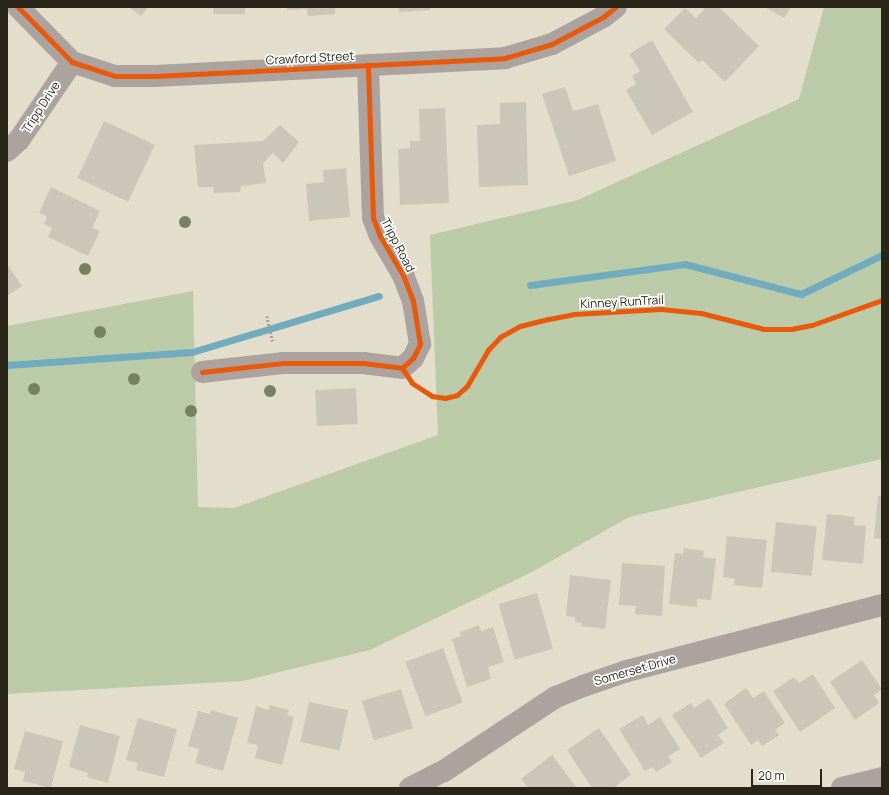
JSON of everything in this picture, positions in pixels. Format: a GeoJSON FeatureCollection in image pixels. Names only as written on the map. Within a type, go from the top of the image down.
{"type":"FeatureCollection","features":[{"type":"Feature","properties":{"kind":"street","name":"Crawford Street"},"geometry":{"type":"LineString","coordinates":[[18,7],[72,62],[115,76],[155,76],[505,58],[552,44],[603,17],[616,7]]}},
{"type":"Feature","properties":{"kind":"street","name":"Tripp Drive"},"geometry":{"type":"LineString","coordinates":[[7,151],[19,140],[72,62]]}},
{"type":"Feature","properties":{"kind":"street","name":"Tripp Road"},"geometry":{"type":"LineString","coordinates":[[202,372],[283,363],[363,363],[402,368],[413,358],[420,344],[413,301],[404,277],[380,236],[374,218],[370,173],[368,65]]}},
{"type":"Feature","properties":{"kind":"street","name":"Somerset Drive"},"geometry":{"type":"LineString","coordinates":[[410,788],[444,771],[556,697],[583,686],[627,671],[882,605]]}},
{"type":"Feature","properties":{"kind":"street"},"geometry":{"type":"LineString","coordinates":[[842,788],[882,778]]}},
{"type":"Feature","properties":{"kind":"path"},"geometry":{"type":"LineString","coordinates":[[267,316],[274,343]]}},
{"type":"Feature","properties":{"kind":"green space"},"geometry":{"type":"Polygon","coordinates":[[[824,7],[882,7],[882,459],[629,517],[532,572],[370,650],[243,681],[7,694],[7,326],[193,291],[198,507],[234,508],[438,435],[430,235],[578,200],[799,99],[824,7]]]}},
{"type":"Feature","properties":{"kind":"building"},"geometry":{"type":"Polygon","coordinates":[[[129,7],[148,7],[141,16],[129,7]]]}},
{"type":"Feature","properties":{"kind":"building"},"geometry":{"type":"Polygon","coordinates":[[[213,7],[245,7],[245,14],[213,14],[213,7]]]}},
{"type":"Feature","properties":{"kind":"building"},"geometry":{"type":"Polygon","coordinates":[[[287,7],[335,7],[335,14],[308,16],[307,9],[287,10],[287,7]]]}},
{"type":"Feature","properties":{"kind":"building"},"geometry":{"type":"Polygon","coordinates":[[[399,7],[430,7],[430,10],[399,12],[399,7]]]}},
{"type":"Feature","properties":{"kind":"building"},"geometry":{"type":"Polygon","coordinates":[[[706,7],[719,7],[759,46],[725,82],[702,60],[699,63],[664,29],[685,8],[696,18],[706,7]]]}},
{"type":"Feature","properties":{"kind":"building"},"geometry":{"type":"Polygon","coordinates":[[[764,7],[791,7],[784,18],[764,7]]]}},
{"type":"Feature","properties":{"kind":"building"},"geometry":{"type":"Polygon","coordinates":[[[652,40],[693,112],[652,135],[626,90],[636,84],[632,76],[640,71],[629,54],[652,40]]]}},
{"type":"Feature","properties":{"kind":"building"},"geometry":{"type":"Polygon","coordinates":[[[565,87],[573,111],[598,104],[616,161],[569,176],[542,94],[565,87]]]}},
{"type":"Feature","properties":{"kind":"building"},"geometry":{"type":"Polygon","coordinates":[[[526,102],[528,185],[479,187],[477,125],[500,124],[500,103],[526,102]]]}},
{"type":"Feature","properties":{"kind":"building"},"geometry":{"type":"Polygon","coordinates":[[[445,108],[449,203],[400,205],[398,149],[410,148],[410,141],[420,141],[419,109],[445,108]]]}},
{"type":"Feature","properties":{"kind":"building"},"geometry":{"type":"Polygon","coordinates":[[[104,121],[155,145],[128,202],[77,178],[104,121]]]}},
{"type":"Feature","properties":{"kind":"building"},"geometry":{"type":"Polygon","coordinates":[[[280,125],[299,142],[283,163],[273,153],[263,163],[266,183],[241,186],[240,192],[213,193],[214,187],[198,187],[194,145],[263,141],[280,125]]]}},
{"type":"Feature","properties":{"kind":"building"},"geometry":{"type":"Polygon","coordinates":[[[346,168],[350,217],[309,221],[306,184],[324,182],[323,170],[346,168]]]}},
{"type":"Feature","properties":{"kind":"building"},"geometry":{"type":"Polygon","coordinates":[[[51,187],[100,211],[92,228],[100,231],[88,256],[48,237],[52,228],[44,224],[47,217],[39,213],[51,187]]]}},
{"type":"Feature","properties":{"kind":"building"},"geometry":{"type":"Polygon","coordinates":[[[7,264],[22,286],[7,296],[7,264]]]}},
{"type":"Feature","properties":{"kind":"building"},"geometry":{"type":"Polygon","coordinates":[[[356,388],[358,424],[317,426],[315,390],[356,388]]]}},
{"type":"Feature","properties":{"kind":"building"},"geometry":{"type":"Polygon","coordinates":[[[878,496],[882,496],[882,539],[874,538],[878,496]]]}},
{"type":"Feature","properties":{"kind":"building"},"geometry":{"type":"Polygon","coordinates":[[[827,514],[855,517],[854,525],[866,526],[863,564],[822,560],[827,514]]]}},
{"type":"Feature","properties":{"kind":"building"},"geometry":{"type":"Polygon","coordinates":[[[776,522],[817,526],[812,576],[771,572],[776,522]]]}},
{"type":"Feature","properties":{"kind":"building"},"geometry":{"type":"Polygon","coordinates":[[[727,536],[767,540],[762,588],[734,585],[735,579],[723,577],[727,536]]]}},
{"type":"Feature","properties":{"kind":"building"},"geometry":{"type":"Polygon","coordinates":[[[684,548],[704,551],[703,557],[716,559],[711,600],[697,599],[697,607],[669,604],[675,553],[683,554],[684,548]]]}},
{"type":"Feature","properties":{"kind":"building"},"geometry":{"type":"Polygon","coordinates":[[[622,563],[665,566],[662,616],[635,614],[636,606],[619,605],[622,563]]]}},
{"type":"Feature","properties":{"kind":"building"},"geometry":{"type":"Polygon","coordinates":[[[570,575],[611,580],[605,629],[581,626],[582,623],[575,622],[575,617],[566,616],[570,575]]]}},
{"type":"Feature","properties":{"kind":"building"},"geometry":{"type":"Polygon","coordinates":[[[537,593],[553,649],[515,660],[499,604],[537,593]]]}},
{"type":"Feature","properties":{"kind":"building"},"geometry":{"type":"Polygon","coordinates":[[[479,625],[481,631],[493,627],[504,662],[488,667],[491,679],[467,687],[452,639],[461,636],[460,632],[479,625]]]}},
{"type":"Feature","properties":{"kind":"building"},"geometry":{"type":"Polygon","coordinates":[[[443,648],[463,703],[425,716],[405,662],[443,648]]]}},
{"type":"Feature","properties":{"kind":"building"},"geometry":{"type":"Polygon","coordinates":[[[862,660],[882,689],[874,695],[879,703],[855,720],[830,682],[862,660]]]}},
{"type":"Feature","properties":{"kind":"building"},"geometry":{"type":"Polygon","coordinates":[[[813,674],[835,708],[800,732],[773,691],[794,677],[799,683],[813,674]]]}},
{"type":"Feature","properties":{"kind":"building"},"geometry":{"type":"Polygon","coordinates":[[[746,688],[753,698],[764,691],[785,723],[775,730],[779,735],[762,746],[758,740],[751,745],[724,704],[746,688]]]}},
{"type":"Feature","properties":{"kind":"building"},"geometry":{"type":"Polygon","coordinates":[[[401,689],[413,728],[374,740],[362,701],[401,689]]]}},
{"type":"Feature","properties":{"kind":"building"},"geometry":{"type":"Polygon","coordinates":[[[709,698],[728,728],[718,735],[724,743],[701,758],[672,715],[691,703],[694,708],[709,698]]]}},
{"type":"Feature","properties":{"kind":"building"},"geometry":{"type":"Polygon","coordinates":[[[309,702],[348,710],[340,750],[300,742],[309,702]]]}},
{"type":"Feature","properties":{"kind":"building"},"geometry":{"type":"Polygon","coordinates":[[[270,705],[289,710],[287,715],[294,717],[282,765],[255,758],[258,745],[247,743],[256,706],[268,710],[270,705]]]}},
{"type":"Feature","properties":{"kind":"building"},"geometry":{"type":"Polygon","coordinates":[[[211,710],[238,718],[223,771],[195,763],[199,749],[188,746],[198,711],[210,714],[211,710]]]}},
{"type":"Feature","properties":{"kind":"building"},"geometry":{"type":"Polygon","coordinates":[[[643,715],[648,725],[660,717],[680,749],[668,756],[672,762],[656,772],[653,767],[645,771],[619,729],[643,715]]]}},
{"type":"Feature","properties":{"kind":"building"},"geometry":{"type":"Polygon","coordinates":[[[138,718],[177,729],[164,777],[136,770],[138,763],[126,760],[138,718]]]}},
{"type":"Feature","properties":{"kind":"building"},"geometry":{"type":"Polygon","coordinates":[[[80,725],[120,736],[108,783],[87,777],[88,773],[69,767],[80,725]]]}},
{"type":"Feature","properties":{"kind":"building"},"geometry":{"type":"Polygon","coordinates":[[[599,728],[631,775],[613,788],[592,788],[567,750],[599,728]]]}},
{"type":"Feature","properties":{"kind":"building"},"geometry":{"type":"Polygon","coordinates":[[[25,731],[63,741],[51,788],[23,781],[25,772],[14,769],[25,731]]]}},
{"type":"Feature","properties":{"kind":"building"},"geometry":{"type":"Polygon","coordinates":[[[552,755],[577,788],[529,788],[521,779],[552,755]]]}},
{"type":"Feature","properties":{"kind":"waterway"},"geometry":{"type":"LineString","coordinates":[[530,285],[685,264],[801,294],[882,255]]}},
{"type":"Feature","properties":{"kind":"waterway"},"geometry":{"type":"LineString","coordinates":[[7,365],[192,352],[379,296]]}},
{"type":"Feature","properties":{"kind":"cycle path"},"geometry":{"type":"LineString","coordinates":[[18,7],[72,62],[115,76],[155,76],[505,58],[552,44],[603,17],[616,7]]}},
{"type":"Feature","properties":{"kind":"cycle path"},"geometry":{"type":"LineString","coordinates":[[202,372],[283,363],[363,363],[402,368],[413,358],[420,344],[413,301],[404,277],[380,236],[373,218],[368,65]]}},
{"type":"Feature","properties":{"kind":"cycle path","name":"Kinney RunTrail"},"geometry":{"type":"LineString","coordinates":[[402,368],[412,383],[432,396],[445,398],[457,395],[467,386],[488,350],[500,337],[520,326],[549,319],[575,314],[661,309],[701,313],[764,329],[791,329],[812,325],[882,300]]}}]}
